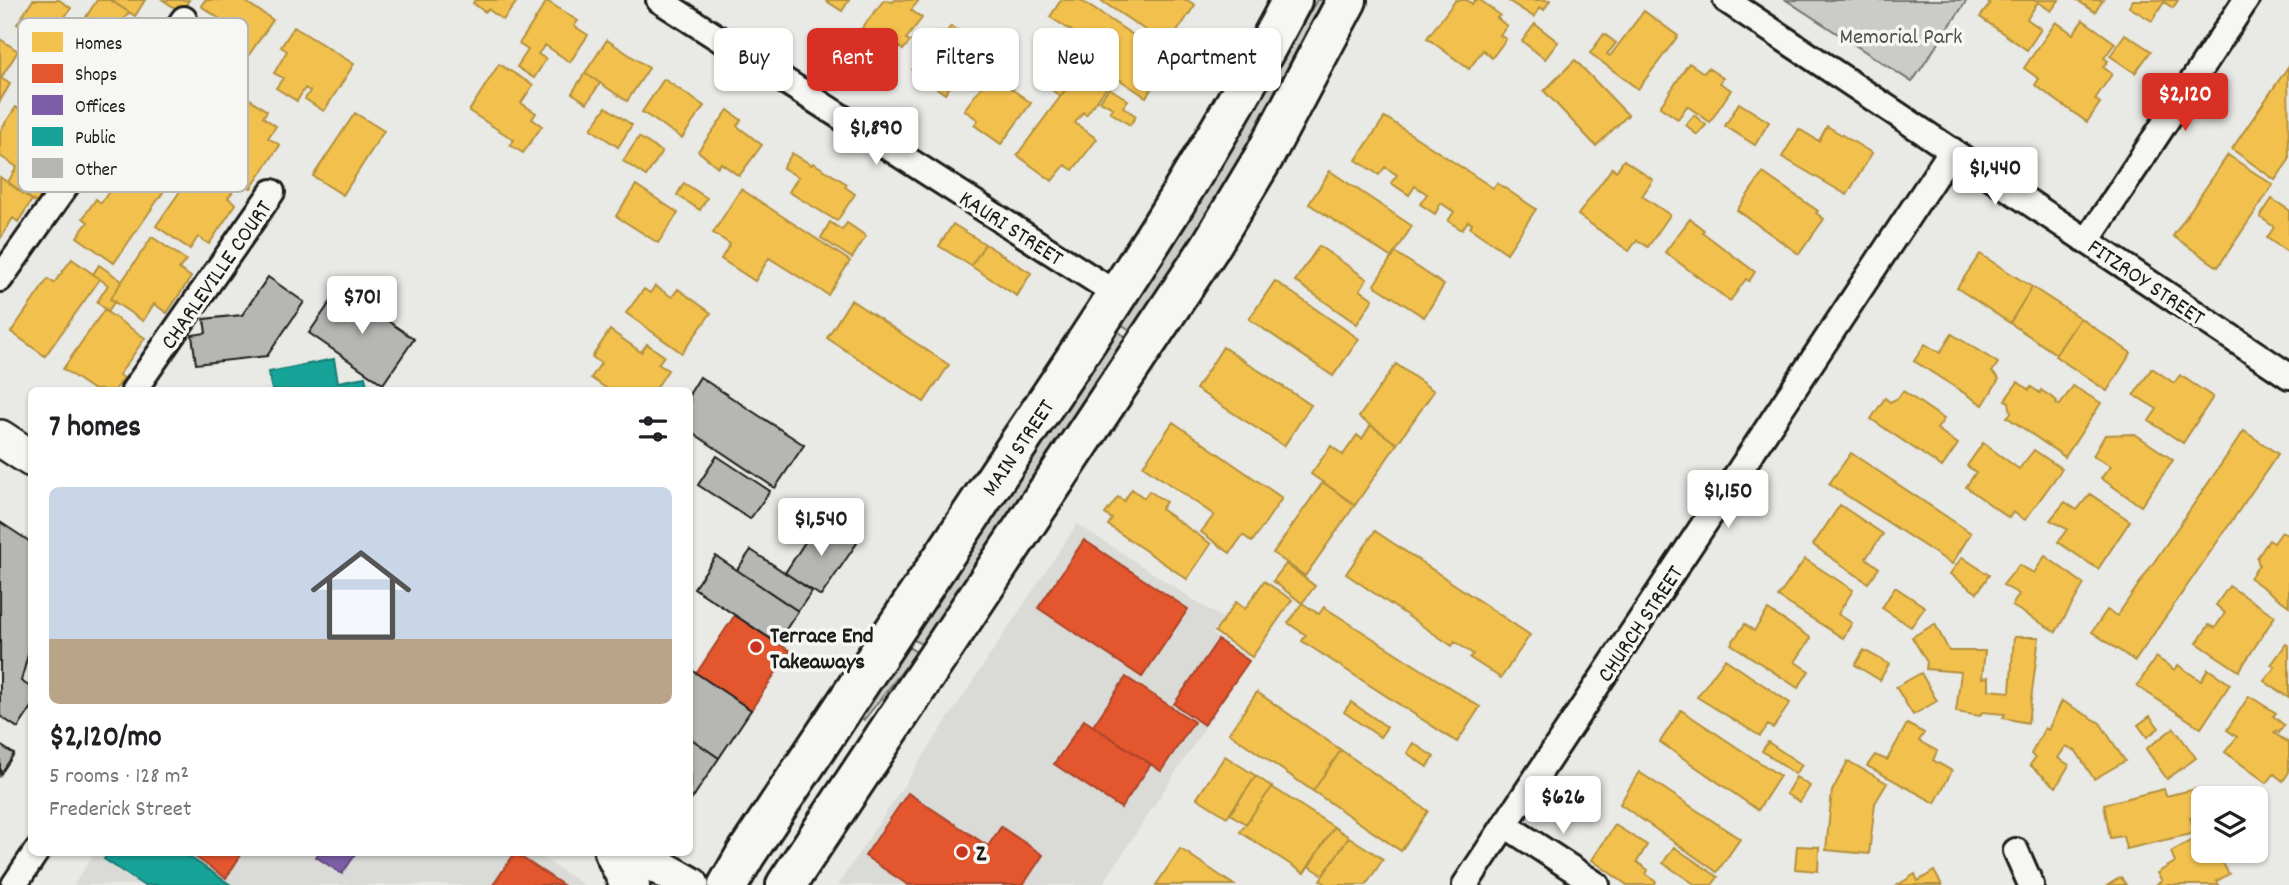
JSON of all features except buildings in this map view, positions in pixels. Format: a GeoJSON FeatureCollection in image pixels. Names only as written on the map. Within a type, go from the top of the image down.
{"type":"FeatureCollection","features":[{"type":"Feature","properties":{"kind":"highway","name":"MAIN STREET"},"geometry":{"type":"LineString","coordinates":[[728,885],[1194,176],[1292,0]]}},
{"type":"Feature","properties":{"kind":"highway"},"geometry":{"type":"LineString","coordinates":[[786,885],[1210,247],[1265,155],[1347,0]]}},
{"type":"Feature","properties":{"kind":"highway"},"geometry":{"type":"LineString","coordinates":[[616,856],[630,885]]}},
{"type":"Feature","properties":{"kind":"main road"},"geometry":{"type":"LineString","coordinates":[[0,438],[28,456]]}},
{"type":"Feature","properties":{"kind":"main road"},"geometry":{"type":"LineString","coordinates":[[640,856],[691,885]]}},
{"type":"Feature","properties":{"kind":"street","name":"KAURI STREET"},"geometry":{"type":"LineString","coordinates":[[659,0],[1118,295]]}},
{"type":"Feature","properties":{"kind":"street","name":"FITZROY STREET"},"geometry":{"type":"LineString","coordinates":[[1726,0],[2289,376]]}},
{"type":"Feature","properties":{"kind":"street"},"geometry":{"type":"LineString","coordinates":[[2087,241],[2246,0]]}},
{"type":"Feature","properties":{"kind":"street","name":"CHURCH STREET"},"geometry":{"type":"LineString","coordinates":[[1465,885],[1952,150]]}},
{"type":"Feature","properties":{"kind":"street"},"geometry":{"type":"LineString","coordinates":[[0,279],[62,192]]}},
{"type":"Feature","properties":{"kind":"street","name":"CHARLEVILLE COURT"},"geometry":{"type":"LineString","coordinates":[[136,387],[272,192]]}},
{"type":"Feature","properties":{"kind":"street"},"geometry":{"type":"LineString","coordinates":[[1505,825],[1597,885]]}},
{"type":"Feature","properties":{"kind":"street"},"geometry":{"type":"LineString","coordinates":[[2016,851],[2031,885]]}},
{"type":"Feature","properties":{"kind":"street"},"geometry":{"type":"LineString","coordinates":[[13,885],[33,856]]}},
{"type":"Feature","properties":{"kind":"shaded area"},"geometry":{"type":"Polygon","coordinates":[[[1077,524],[1222,618],[1212,634],[1250,659],[1102,885],[838,885],[1077,524]]]}},
{"type":"Feature","properties":{"kind":"shaded area"},"geometry":{"type":"Polygon","coordinates":[[[92,856],[539,856],[584,885],[74,885],[92,856]]]}},
{"type":"Feature","properties":{"kind":"green space"},"geometry":{"type":"Polygon","coordinates":[[[1317,0],[1329,0],[1250,150],[1133,332],[1121,324],[1190,220],[1263,91],[1281,91],[1282,57],[1317,0]]]}},
{"type":"Feature","properties":{"kind":"green space","name":"Memorial Park"},"geometry":{"type":"Polygon","coordinates":[[[1786,0],[1967,0],[1912,82],[1786,0]]]}},
{"type":"Feature","properties":{"kind":"green space"},"geometry":{"type":"Polygon","coordinates":[[[1116,330],[1129,339],[923,645],[910,638],[1116,330]]]}},
{"type":"Feature","properties":{"kind":"green space"},"geometry":{"type":"Polygon","coordinates":[[[906,646],[917,652],[864,720],[860,716],[906,646]]]}},
{"type":"Feature","properties":{"kind":"place","name":"Terrace End Takeaways"},"geometry":{"type":"Point","coordinates":[756,647]}},
{"type":"Feature","properties":{"kind":"place","name":"Z"},"geometry":{"type":"Point","coordinates":[962,852]}}]}
